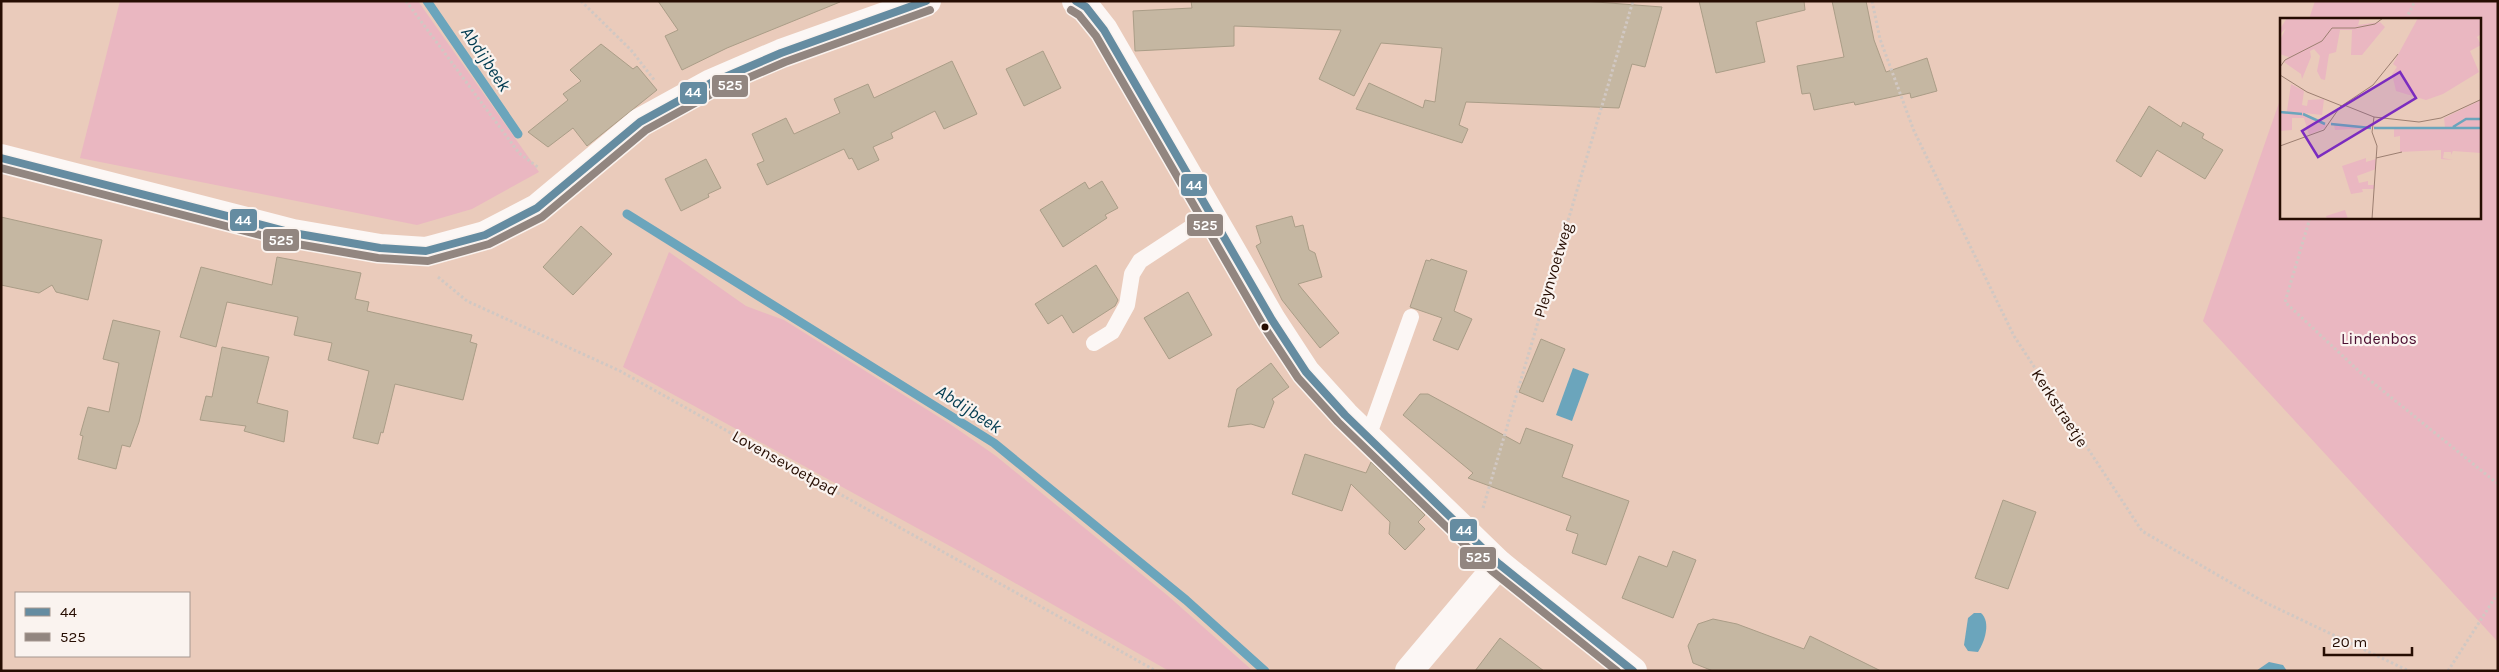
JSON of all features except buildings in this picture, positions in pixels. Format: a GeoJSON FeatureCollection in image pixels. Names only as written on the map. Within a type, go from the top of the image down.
{"type":"FeatureCollection","features":[{"type":"Feature","properties":{"kind":"street"},"geometry":{"type":"LineString","coordinates":[[1,158],[293,233],[380,248],[426,251],[485,235],[537,208],[640,122],[711,83],[781,52],[927,1]]}},
{"type":"Feature","properties":{"kind":"street"},"geometry":{"type":"LineString","coordinates":[[1085,3],[1104,30],[1272,320],[1306,372],[1368,437],[1499,564],[1633,671]]}},
{"type":"Feature","properties":{"kind":"street"},"geometry":{"type":"LineString","coordinates":[[1409,671],[1499,564]]}},
{"type":"Feature","properties":{"kind":"lane"},"geometry":{"type":"LineString","coordinates":[[1094,343],[1112,332],[1127,305],[1132,274],[1140,261],[1210,215]]}},
{"type":"Feature","properties":{"kind":"lane"},"geometry":{"type":"LineString","coordinates":[[1368,437],[1411,317]]}},
{"type":"Feature","properties":{"kind":"path"},"geometry":{"type":"LineString","coordinates":[[406,1],[519,153],[564,186]]}},
{"type":"Feature","properties":{"kind":"path"},"geometry":{"type":"LineString","coordinates":[[581,1],[632,50],[673,104]]}},
{"type":"Feature","properties":{"kind":"path","name":"Pleynvoetweg"},"geometry":{"type":"LineString","coordinates":[[1474,540],[1516,390],[1600,118],[1633,1]]}},
{"type":"Feature","properties":{"kind":"path","name":"Kerkstraetje"},"geometry":{"type":"LineString","coordinates":[[1872,1],[1880,39],[1914,131],[2014,336],[2077,436],[2142,531],[2264,602],[2409,671]]}},
{"type":"Feature","properties":{"kind":"path"},"geometry":{"type":"LineString","coordinates":[[2406,18],[2415,1]]}},
{"type":"Feature","properties":{"kind":"path"},"geometry":{"type":"LineString","coordinates":[[2310,219],[2285,302],[2361,373],[2498,484]]}},
{"type":"Feature","properties":{"kind":"path","name":"Lovensevoetpad"},"geometry":{"type":"LineString","coordinates":[[426,251],[428,269],[467,302],[620,371],[1156,671]]}},
{"type":"Feature","properties":{"kind":"path"},"geometry":{"type":"LineString","coordinates":[[2448,671],[2498,593]]}},
{"type":"Feature","properties":{"kind":"green space"},"geometry":{"type":"Polygon","coordinates":[[[120,1],[418,1],[539,172],[472,209],[417,225],[80,158],[120,1]]]}},
{"type":"Feature","properties":{"kind":"green space","name":"Lindenbos"},"geometry":{"type":"Polygon","coordinates":[[[2315,1],[2498,1],[2498,642],[2203,321],[2280,100],[2280,219],[2482,219],[2482,18],[2309,18],[2315,1]]]}},
{"type":"Feature","properties":{"kind":"green space"},"geometry":{"type":"Polygon","coordinates":[[[669,252],[746,306],[784,320],[950,424],[996,456],[1167,595],[1253,671],[1169,671],[959,551],[623,367],[669,252]]]}},
{"type":"Feature","properties":{"kind":"water"},"geometry":{"type":"Polygon","coordinates":[[[1573,368],[1589,374],[1572,421],[1556,415],[1573,368]]]}},
{"type":"Feature","properties":{"kind":"water"},"geometry":{"type":"Polygon","coordinates":[[[1974,613],[1981,613],[1986,621],[1985,637],[1978,652],[1968,651],[1964,645],[1968,618],[1974,613]]]}},
{"type":"Feature","properties":{"kind":"water"},"geometry":{"type":"Polygon","coordinates":[[[2269,662],[2283,665],[2287,671],[2256,671],[2269,662]]]}},
{"type":"Feature","properties":{"kind":"waterway","name":"Abdijbeek"},"geometry":{"type":"LineString","coordinates":[[427,1],[518,134]]}},
{"type":"Feature","properties":{"kind":"waterway","name":"Abdijbeek"},"geometry":{"type":"LineString","coordinates":[[627,214],[994,443],[1186,600],[1265,671]]}},
{"type":"Feature","properties":{"kind":"transit line","name":"44"},"geometry":{"type":"LineString","coordinates":[[1,158],[293,233],[380,248],[426,251],[485,235],[537,208],[640,122],[711,83],[781,53],[926,1]]}},
{"type":"Feature","properties":{"kind":"transit line","name":"44"},"geometry":{"type":"LineString","coordinates":[[1076,1],[1086,7],[1104,30],[1272,320],[1306,372],[1345,415],[1499,564],[1633,671]]}},
{"type":"Feature","properties":{"kind":"transit line","name":"525"},"geometry":{"type":"LineString","coordinates":[[1,168],[291,243],[378,258],[428,261],[489,244],[542,217],[646,130],[715,92],[785,62],[930,10]]}},
{"type":"Feature","properties":{"kind":"transit line","name":"525"},"geometry":{"type":"LineString","coordinates":[[1071,10],[1079,15],[1096,36],[1263,325],[1298,378],[1338,422],[1492,571],[1617,671]]}}]}
